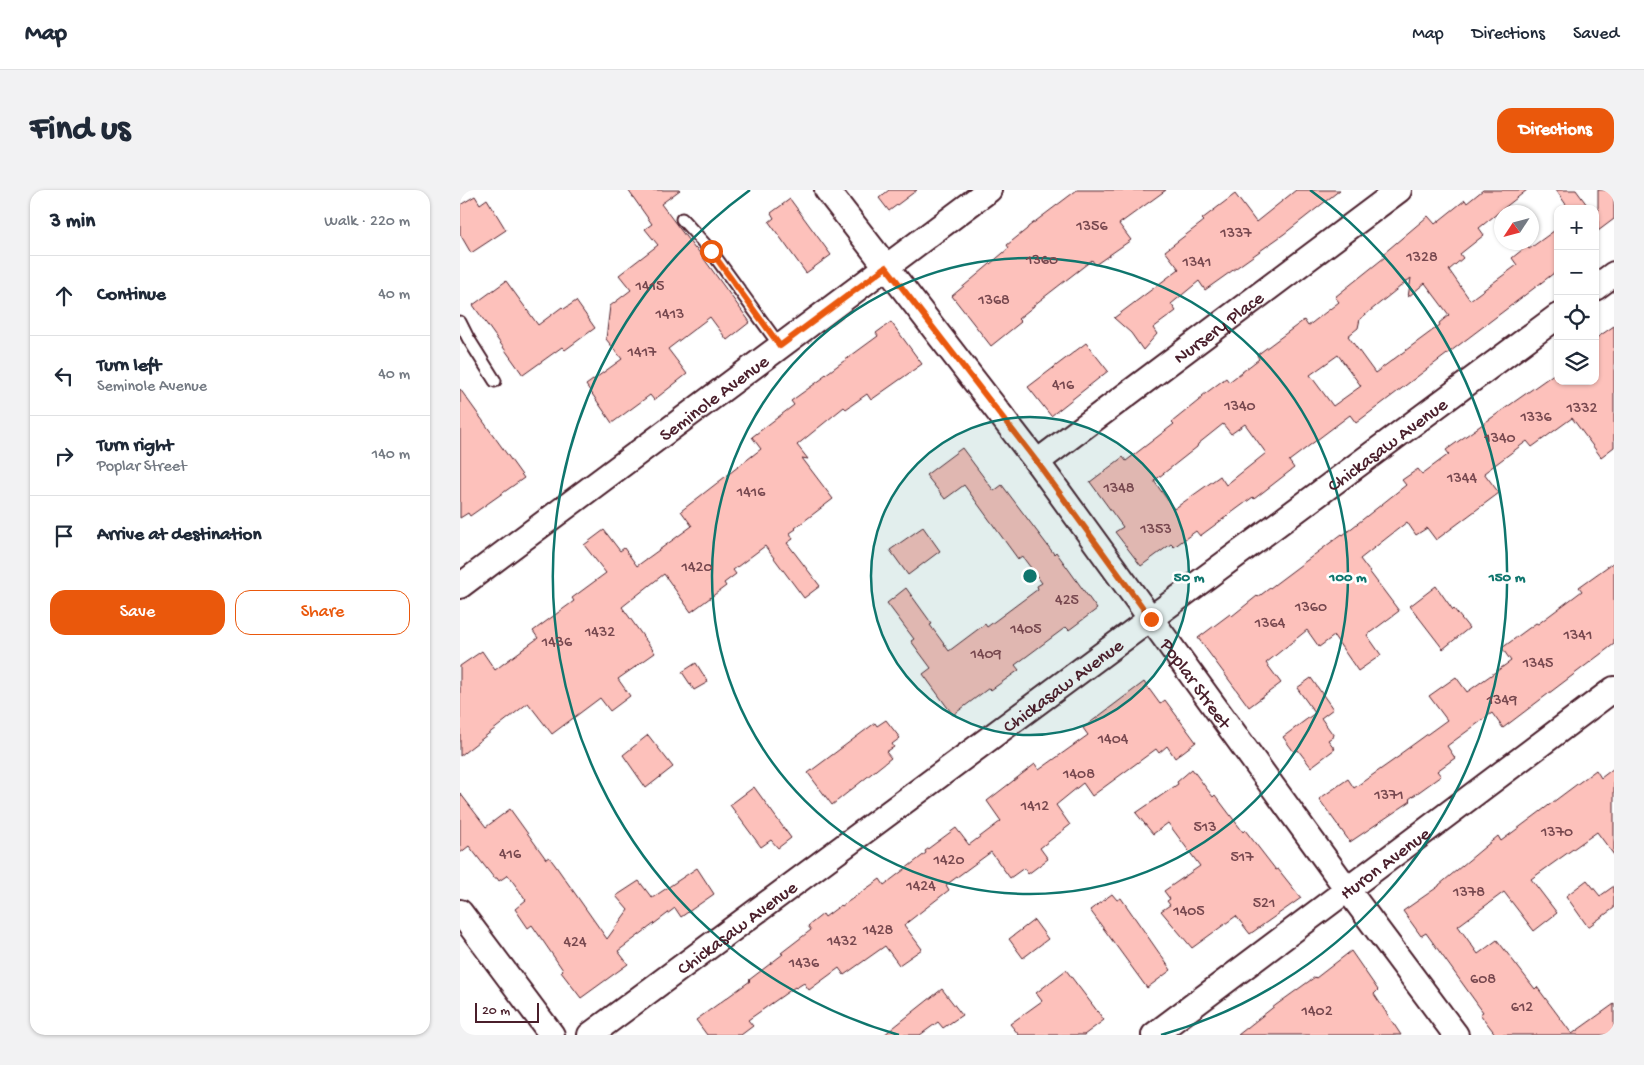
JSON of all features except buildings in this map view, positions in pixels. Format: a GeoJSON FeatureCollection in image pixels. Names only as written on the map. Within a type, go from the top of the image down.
{"type":"FeatureCollection","features":[{"type":"Feature","properties":{"kind":"street","name":"Poplar Street"},"geometry":{"type":"LineString","coordinates":[[827,190],[1037,462],[1348,890],[1456,1035]]}},
{"type":"Feature","properties":{"kind":"street","name":"Seminole Avenue"},"geometry":{"type":"LineString","coordinates":[[460,586],[990,190]]}},
{"type":"Feature","properties":{"kind":"street","name":"Nursery Place"},"geometry":{"type":"LineString","coordinates":[[1037,462],[1399,190]]}},
{"type":"Feature","properties":{"kind":"street"},"geometry":{"type":"LineString","coordinates":[[1599,285],[1614,274]]}},
{"type":"Feature","properties":{"kind":"street","name":"Chickasaw Avenue"},"geometry":{"type":"LineString","coordinates":[[590,1035],[1554,319]]}},
{"type":"Feature","properties":{"kind":"street","name":"Huron Avenue"},"geometry":{"type":"LineString","coordinates":[[1154,1035],[1614,689]]}},
{"type":"Feature","properties":{"kind":"street"},"geometry":{"type":"LineString","coordinates":[[460,912],[552,1035]]}},
{"type":"Feature","properties":{"kind":"lane"},"geometry":{"type":"LineString","coordinates":[[682,219],[711,251],[780,346]]}},
{"type":"Feature","properties":{"kind":"lane"},"geometry":{"type":"LineString","coordinates":[[460,322],[495,381]]}},
{"type":"Feature","properties":{"kind":"route"},"geometry":{"type":"LineString","coordinates":[[711,251],[780,346],[886,267],[1037,462],[1151,619]]}}]}
